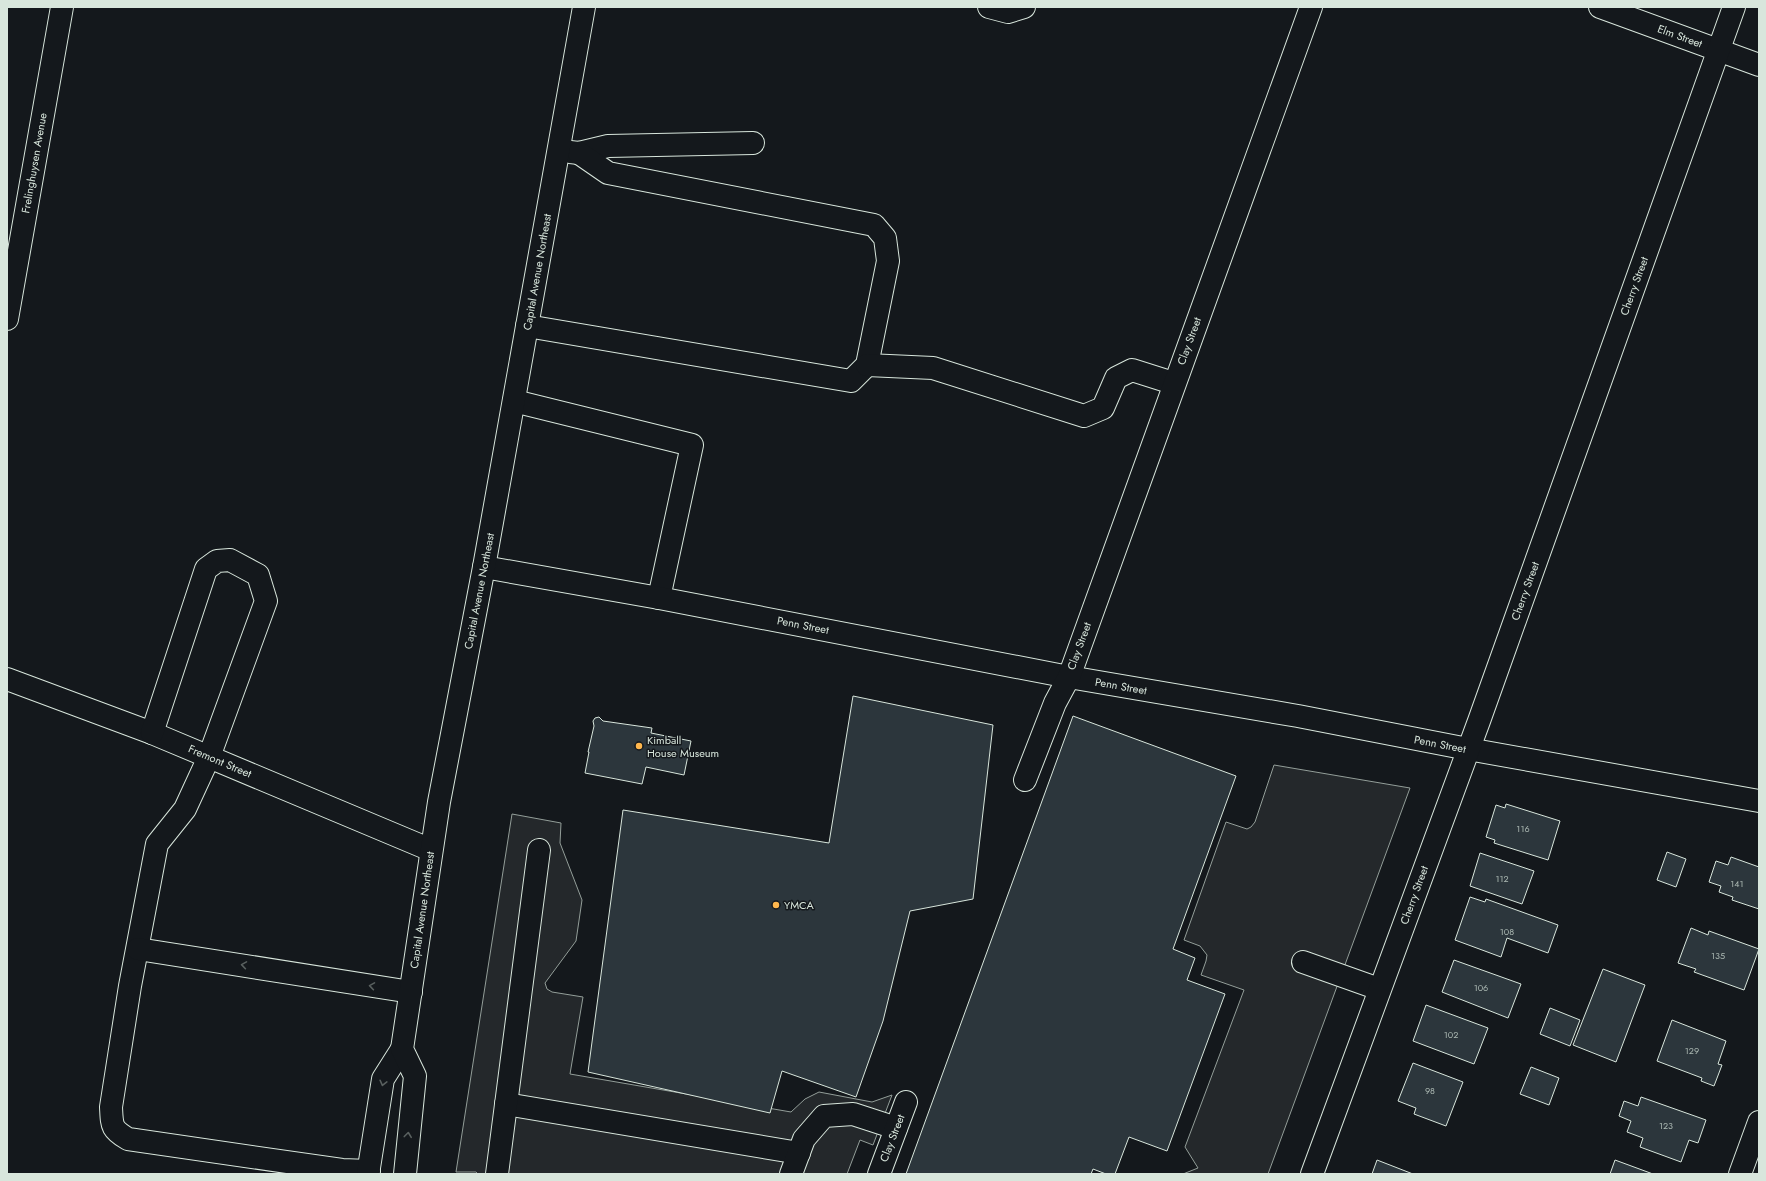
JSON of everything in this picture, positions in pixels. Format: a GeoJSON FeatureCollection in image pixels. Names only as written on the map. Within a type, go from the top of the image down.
{"type":"FeatureCollection","features":[{"type":"Feature","properties":{"kind":"street","name":"Frelinghuysen Avenue"},"geometry":{"type":"LineString","coordinates":[[7,319],[62,7]]}},
{"type":"Feature","properties":{"kind":"street","name":"Capital Avenue Northeast"},"geometry":{"type":"LineString","coordinates":[[402,1049],[431,850],[527,326],[569,152],[584,7]]}},
{"type":"Feature","properties":{"kind":"street"},"geometry":{"type":"LineString","coordinates":[[988,7],[1008,12],[1024,7]]}},
{"type":"Feature","properties":{"kind":"street","name":"Clay Street"},"geometry":{"type":"LineString","coordinates":[[1025,780],[1055,703],[1069,676],[1173,383],[1311,7]]}},
{"type":"Feature","properties":{"kind":"street","name":"Elm Street"},"geometry":{"type":"LineString","coordinates":[[1600,7],[1759,65]]}},
{"type":"Feature","properties":{"kind":"street","name":"Cherry Street"},"geometry":{"type":"LineString","coordinates":[[1312,1174],[1468,749],[1734,7]]}},
{"type":"Feature","properties":{"kind":"street"},"geometry":{"type":"LineString","coordinates":[[569,152],[608,146],[753,143]]}},
{"type":"Feature","properties":{"kind":"street"},"geometry":{"type":"LineString","coordinates":[[527,326],[851,381],[867,366],[888,261],[885,238],[874,225],[608,173],[569,152]]}},
{"type":"Feature","properties":{"kind":"street"},"geometry":{"type":"LineString","coordinates":[[867,366],[933,368],[1084,416],[1102,408],[1116,378],[1132,370],[1173,383]]}},
{"type":"Feature","properties":{"kind":"street"},"geometry":{"type":"LineString","coordinates":[[514,401],[692,445],[659,598]]}},
{"type":"Feature","properties":{"kind":"street"},"geometry":{"type":"LineString","coordinates":[[152,733],[206,569],[217,561],[230,560],[258,575],[266,601],[209,757],[185,809],[156,844],[130,986],[111,1107],[112,1126],[117,1133],[128,1139],[342,1170],[368,1172],[383,1079],[402,1049]]}},
{"type":"Feature","properties":{"kind":"street","name":"Penn Street"},"geometry":{"type":"LineString","coordinates":[[484,567],[659,598],[1069,676],[1298,716],[1468,749],[1759,801]]}},
{"type":"Feature","properties":{"kind":"street","name":"Fremont Street"},"geometry":{"type":"LineString","coordinates":[[7,679],[152,733],[431,850]]}},
{"type":"Feature","properties":{"kind":"street"},"geometry":{"type":"LineString","coordinates":[[497,1174],[539,850]]}},
{"type":"Feature","properties":{"kind":"street"},"geometry":{"type":"LineString","coordinates":[[138,948],[411,992]]}},
{"type":"Feature","properties":{"kind":"street"},"geometry":{"type":"LineString","coordinates":[[1303,962],[1379,989]]}},
{"type":"Feature","properties":{"kind":"street"},"geometry":{"type":"LineString","coordinates":[[402,1049],[415,1076],[405,1174]]}},
{"type":"Feature","properties":{"kind":"street","name":"Clay Street"},"geometry":{"type":"LineString","coordinates":[[878,1174],[906,1102]]}},
{"type":"Feature","properties":{"kind":"street"},"geometry":{"type":"LineString","coordinates":[[506,1104],[799,1153]]}},
{"type":"Feature","properties":{"kind":"street"},"geometry":{"type":"LineString","coordinates":[[791,1174],[804,1139],[824,1116],[853,1114],[896,1128]]}},
{"type":"Feature","properties":{"kind":"street"},"geometry":{"type":"LineString","coordinates":[[1740,1174],[1759,1122]]}},
{"type":"Feature","properties":{"kind":"shaded area"},"geometry":{"type":"Polygon","coordinates":[[[1274,765],[1410,788],[1268,1174],[1183,1174],[1198,1168],[1185,1147],[1244,990],[1201,975],[1207,955],[1200,946],[1184,940],[1226,822],[1247,829],[1251,827],[1255,822],[1274,765]]]}},
{"type":"Feature","properties":{"kind":"shaded area"},"geometry":{"type":"Polygon","coordinates":[[[512,814],[561,823],[560,843],[582,900],[576,941],[545,983],[547,989],[552,992],[583,997],[570,1074],[791,1112],[805,1099],[819,1092],[872,1102],[892,1095],[873,1145],[860,1140],[847,1174],[478,1174],[476,1172],[456,1172],[512,814]]]}},
{"type":"Feature","properties":{"kind":"building","name":"YMCA"},"geometry":{"type":"Polygon","coordinates":[[[853,696],[993,725],[973,899],[910,911],[883,1021],[856,1097],[782,1071],[770,1113],[588,1072],[623,810],[829,843],[853,696]]]}},
{"type":"Feature","properties":{"kind":"building"},"geometry":{"type":"Polygon","coordinates":[[[1073,716],[1236,776],[1173,949],[1195,958],[1187,980],[1225,994],[1167,1151],[1129,1137],[1115,1174],[1106,1174],[1093,1169],[1091,1174],[906,1174],[1073,716]]]}},
{"type":"Feature","properties":{"kind":"building","name":"Kimball House Museum"},"geometry":{"type":"Polygon","coordinates":[[[599,717],[603,721],[652,728],[651,733],[691,741],[684,775],[646,767],[642,784],[585,773],[594,726],[593,721],[595,718],[599,717]]]}},
{"type":"Feature","properties":{"kind":"building"},"geometry":{"type":"Polygon","coordinates":[[[1506,804],[1560,821],[1548,860],[1494,843],[1495,840],[1486,837],[1496,805],[1505,808],[1506,804]]]}},
{"type":"Feature","properties":{"kind":"building"},"geometry":{"type":"Polygon","coordinates":[[[1667,852],[1686,859],[1676,887],[1657,880],[1667,852]]]}},
{"type":"Feature","properties":{"kind":"building"},"geometry":{"type":"Polygon","coordinates":[[[1480,853],[1534,871],[1522,904],[1470,886],[1480,853]]]}},
{"type":"Feature","properties":{"kind":"building"},"geometry":{"type":"Polygon","coordinates":[[[1731,857],[1759,867],[1759,909],[1732,900],[1733,897],[1719,892],[1721,886],[1709,882],[1716,861],[1728,865],[1731,857]]]}},
{"type":"Feature","properties":{"kind":"building"},"geometry":{"type":"Polygon","coordinates":[[[1470,897],[1485,902],[1486,899],[1558,925],[1548,953],[1507,938],[1501,957],[1455,940],[1470,897]]]}},
{"type":"Feature","properties":{"kind":"building"},"geometry":{"type":"Polygon","coordinates":[[[1691,928],[1708,935],[1709,931],[1759,949],[1744,990],[1694,972],[1696,969],[1678,963],[1691,928]]]}},
{"type":"Feature","properties":{"kind":"building"},"geometry":{"type":"Polygon","coordinates":[[[1454,960],[1521,984],[1508,1018],[1442,992],[1454,960]]]}},
{"type":"Feature","properties":{"kind":"building"},"geometry":{"type":"Polygon","coordinates":[[[1603,969],[1645,985],[1616,1062],[1573,1045],[1603,969]]]}},
{"type":"Feature","properties":{"kind":"building"},"geometry":{"type":"Polygon","coordinates":[[[1426,1005],[1488,1028],[1474,1064],[1413,1041],[1426,1005]]]}},
{"type":"Feature","properties":{"kind":"building"},"geometry":{"type":"Polygon","coordinates":[[[1550,1008],[1580,1020],[1570,1046],[1540,1034],[1550,1008]]]}},
{"type":"Feature","properties":{"kind":"building"},"geometry":{"type":"Polygon","coordinates":[[[1672,1020],[1726,1041],[1718,1064],[1722,1065],[1714,1086],[1701,1081],[1702,1078],[1657,1061],[1672,1020]]]}},
{"type":"Feature","properties":{"kind":"building"},"geometry":{"type":"Polygon","coordinates":[[[1413,1063],[1463,1082],[1446,1126],[1414,1114],[1416,1108],[1398,1101],[1413,1063]]]}},
{"type":"Feature","properties":{"kind":"building"},"geometry":{"type":"Polygon","coordinates":[[[1531,1067],[1559,1078],[1549,1105],[1520,1094],[1531,1067]]]}},
{"type":"Feature","properties":{"kind":"building"},"geometry":{"type":"Polygon","coordinates":[[[1641,1097],[1706,1120],[1698,1143],[1689,1140],[1681,1162],[1640,1147],[1643,1138],[1627,1132],[1631,1121],[1619,1116],[1624,1101],[1638,1106],[1641,1097]]]}},
{"type":"Feature","properties":{"kind":"building"},"geometry":{"type":"Polygon","coordinates":[[[1377,1160],[1413,1174],[1372,1174],[1377,1160]]]}},
{"type":"Feature","properties":{"kind":"building"},"geometry":{"type":"Polygon","coordinates":[[[1615,1160],[1653,1174],[1610,1174],[1615,1160]]]}},
{"type":"Feature","properties":{"kind":"place","name":"Kimball House Museum"},"geometry":{"type":"Point","coordinates":[639,746]}},
{"type":"Feature","properties":{"kind":"place","name":"YMCA"},"geometry":{"type":"Point","coordinates":[776,905]}}]}
